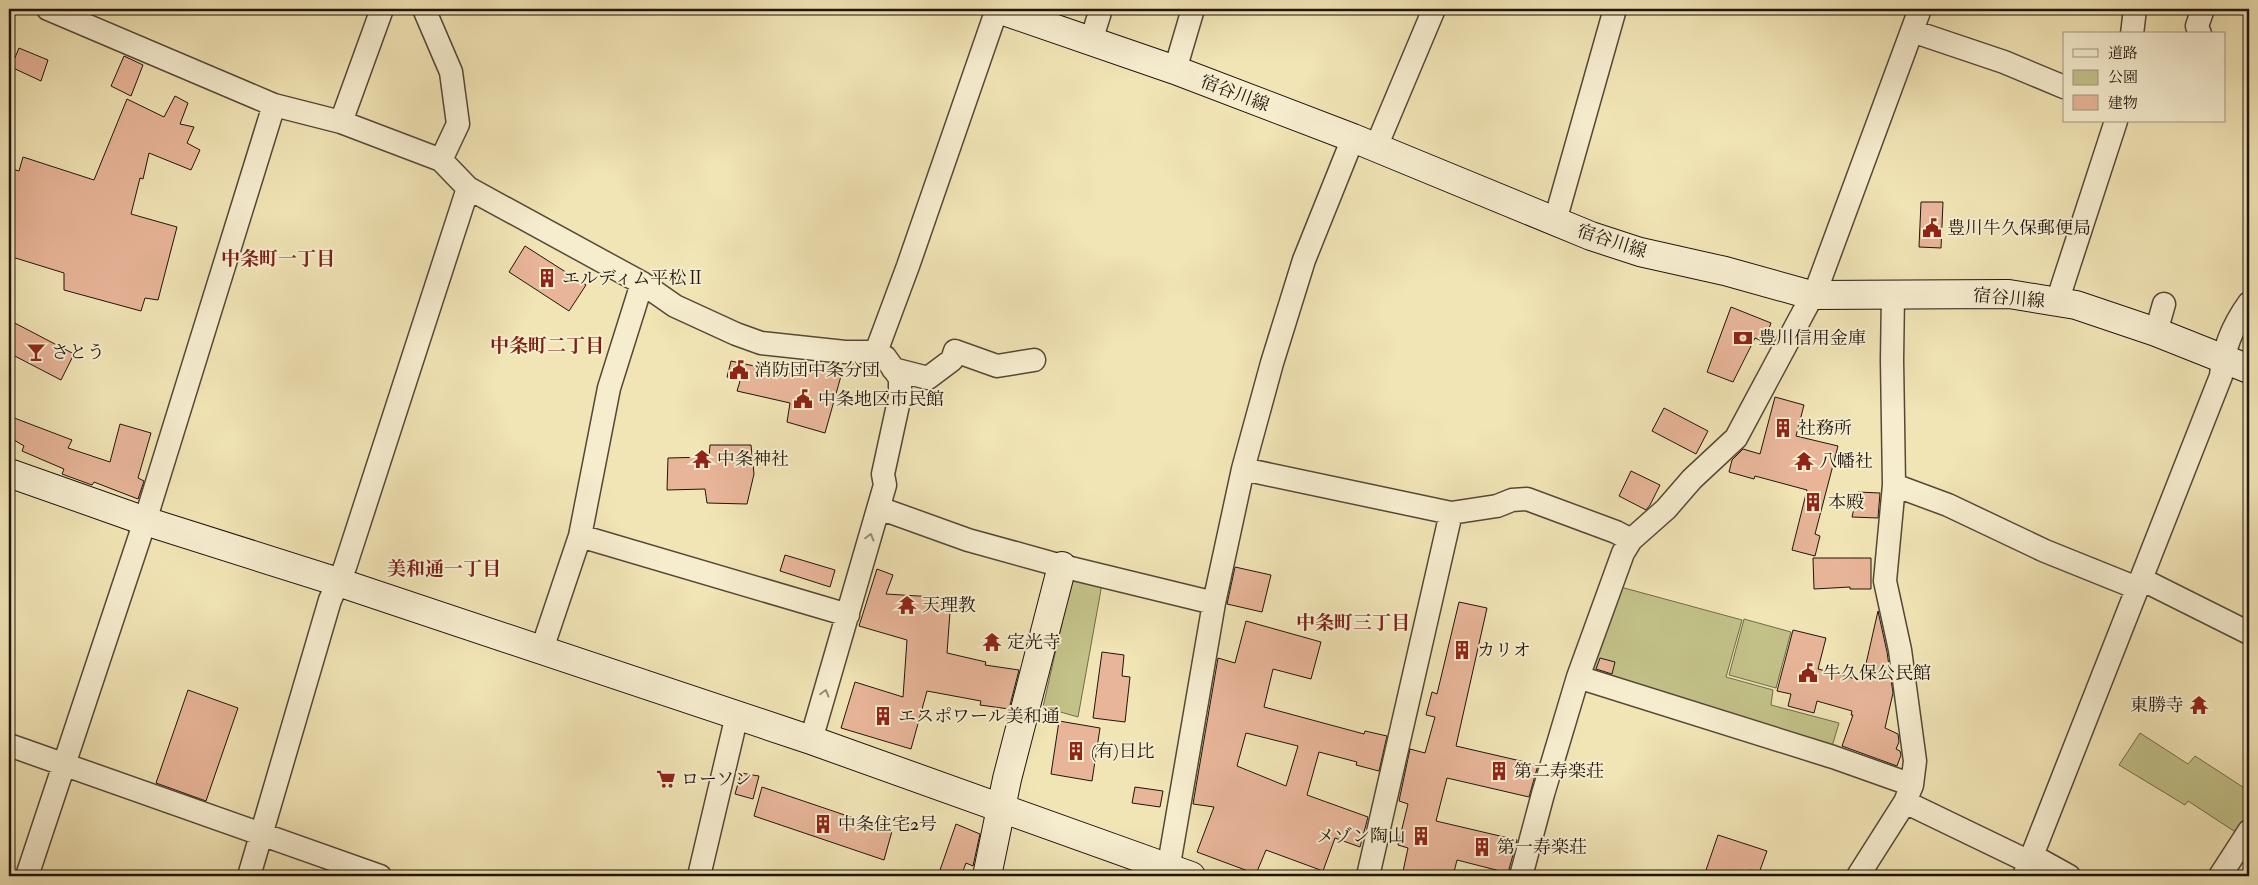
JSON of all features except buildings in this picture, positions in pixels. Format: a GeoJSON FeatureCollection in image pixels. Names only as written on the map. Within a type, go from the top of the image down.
{"type":"FeatureCollection","features":[{"type":"Feature","properties":{"kind":"street"},"geometry":{"type":"LineString","coordinates":[[48,9],[274,105],[341,122],[441,160],[468,188],[642,283],[676,306],[761,343],[844,352],[876,352],[885,357],[900,378],[900,396],[883,474],[885,485],[811,740]]}},
{"type":"Feature","properties":{"kind":"street"},"geometry":{"type":"LineString","coordinates":[[341,122],[382,9]]}},
{"type":"Feature","properties":{"kind":"street"},"geometry":{"type":"LineString","coordinates":[[424,9],[451,72],[458,124],[441,160]]}},
{"type":"Feature","properties":{"kind":"street"},"geometry":{"type":"LineString","coordinates":[[876,352],[912,257],[997,9]]}},
{"type":"Feature","properties":{"kind":"street","name":"宿谷川線"},"geometry":{"type":"LineString","coordinates":[[997,9],[1174,70],[1365,142],[1591,236],[1640,252],[1725,271],[1811,295],[2009,294],[2076,305],[2156,332],[2249,369]]}},
{"type":"Feature","properties":{"kind":"street"},"geometry":{"type":"LineString","coordinates":[[1091,41],[1101,9]]}},
{"type":"Feature","properties":{"kind":"street"},"geometry":{"type":"LineString","coordinates":[[1174,70],[1193,9]]}},
{"type":"Feature","properties":{"kind":"street"},"geometry":{"type":"LineString","coordinates":[[9,473],[145,521],[542,649],[811,740],[1001,808],[1175,874],[1214,603],[1243,469],[1272,363],[1304,260],[1434,9]]}},
{"type":"Feature","properties":{"kind":"street"},"geometry":{"type":"LineString","coordinates":[[1555,221],[1615,9]]}},
{"type":"Feature","properties":{"kind":"street"},"geometry":{"type":"LineString","coordinates":[[1522,876],[1543,794],[1578,677],[1623,554],[1631,540],[1666,509],[1692,479],[1736,438],[1818,285],[1920,9]]}},
{"type":"Feature","properties":{"kind":"street"},"geometry":{"type":"LineString","coordinates":[[2132,32],[2135,9]]}},
{"type":"Feature","properties":{"kind":"street"},"geometry":{"type":"LineString","coordinates":[[2199,32],[2197,26],[2204,9]]}},
{"type":"Feature","properties":{"kind":"street"},"geometry":{"type":"LineString","coordinates":[[1912,31],[2004,62],[2063,87]]}},
{"type":"Feature","properties":{"kind":"street"},"geometry":{"type":"LineString","coordinates":[[27,876],[145,521],[274,105]]}},
{"type":"Feature","properties":{"kind":"street"},"geometry":{"type":"LineString","coordinates":[[2057,302],[2116,122]]}},
{"type":"Feature","properties":{"kind":"street"},"geometry":{"type":"LineString","coordinates":[[249,876],[330,600],[345,567],[468,188]]}},
{"type":"Feature","properties":{"kind":"street"},"geometry":{"type":"LineString","coordinates":[[542,649],[580,536],[609,388],[642,283]]}},
{"type":"Feature","properties":{"kind":"street"},"geometry":{"type":"LineString","coordinates":[[1858,876],[1909,794],[1915,761],[1900,650],[1884,581],[1894,485],[1892,360],[1894,294]]}},
{"type":"Feature","properties":{"kind":"street"},"geometry":{"type":"LineString","coordinates":[[2027,868],[2220,376],[2222,358],[2228,341],[2249,303]]}},
{"type":"Feature","properties":{"kind":"street"},"geometry":{"type":"LineString","coordinates":[[2156,332],[2164,304]]}},
{"type":"Feature","properties":{"kind":"street"},"geometry":{"type":"LineString","coordinates":[[894,369],[928,378],[952,360],[956,351],[997,366],[1034,360]]}},
{"type":"Feature","properties":{"kind":"street"},"geometry":{"type":"LineString","coordinates":[[1243,469],[1450,513],[1496,506],[1512,500],[1527,499],[1616,532],[1631,540]]}},
{"type":"Feature","properties":{"kind":"street"},"geometry":{"type":"LineString","coordinates":[[1894,485],[1948,504],[2045,551],[2139,584],[2249,633]]}},
{"type":"Feature","properties":{"kind":"street"},"geometry":{"type":"LineString","coordinates":[[879,508],[968,540],[1062,566],[1214,603]]}},
{"type":"Feature","properties":{"kind":"street"},"geometry":{"type":"LineString","coordinates":[[1368,876],[1450,513]]}},
{"type":"Feature","properties":{"kind":"street"},"geometry":{"type":"LineString","coordinates":[[580,536],[848,615]]}},
{"type":"Feature","properties":{"kind":"street"},"geometry":{"type":"LineString","coordinates":[[987,876],[998,832],[1001,808],[1062,566]]}},
{"type":"Feature","properties":{"kind":"street"},"geometry":{"type":"LineString","coordinates":[[1578,677],[1833,757],[1909,794],[2019,857],[2027,868]]}},
{"type":"Feature","properties":{"kind":"street"},"geometry":{"type":"LineString","coordinates":[[698,876],[737,716]]}},
{"type":"Feature","properties":{"kind":"street"},"geometry":{"type":"LineString","coordinates":[[9,745],[380,876]]}},
{"type":"Feature","properties":{"kind":"street"},"geometry":{"type":"LineString","coordinates":[[2220,876],[2249,831]]}},
{"type":"Feature","properties":{"kind":"street"},"geometry":{"type":"LineString","coordinates":[[2027,868],[2042,861],[2069,876]]}},
{"type":"Feature","properties":{"kind":"green space"},"geometry":{"type":"Polygon","coordinates":[[[1079,578],[1102,584],[1078,717],[1043,707],[1071,583],[1079,578]]]}},
{"type":"Feature","properties":{"kind":"green space"},"geometry":{"type":"Polygon","coordinates":[[[1617,586],[1742,620],[1726,677],[1773,690],[1771,705],[1839,723],[1831,750],[1596,678],[1587,666],[1617,586]]]}},
{"type":"Feature","properties":{"kind":"green space"},"geometry":{"type":"Polygon","coordinates":[[[1744,619],[1791,632],[1776,688],[1729,675],[1744,619]]]}},
{"type":"Feature","properties":{"kind":"green space"},"geometry":{"type":"Polygon","coordinates":[[[2140,733],[2188,764],[2195,756],[2249,791],[2249,820],[2240,835],[2188,801],[2185,805],[2119,765],[2140,733]]]}},
{"type":"Feature","properties":{"kind":"place","name":"豊川牛久保郵便局"},"geometry":{"type":"Point","coordinates":[1932,228]}},
{"type":"Feature","properties":{"kind":"place","name":"エルディム平松Ⅱ"},"geometry":{"type":"Point","coordinates":[547,278]}},
{"type":"Feature","properties":{"kind":"place","name":"豊川信用金庫"},"geometry":{"type":"Point","coordinates":[1743,338]}},
{"type":"Feature","properties":{"kind":"place","name":"さとう"},"geometry":{"type":"Point","coordinates":[36,352]}},
{"type":"Feature","properties":{"kind":"place","name":"消防団中条分団"},"geometry":{"type":"Point","coordinates":[739,370]}},
{"type":"Feature","properties":{"kind":"place","name":"中条地区市民館"},"geometry":{"type":"Point","coordinates":[803,399]}},
{"type":"Feature","properties":{"kind":"place","name":"社務所"},"geometry":{"type":"Point","coordinates":[1783,428]}},
{"type":"Feature","properties":{"kind":"place","name":"中条神社"},"geometry":{"type":"Point","coordinates":[702,459]}},
{"type":"Feature","properties":{"kind":"place","name":"八幡社"},"geometry":{"type":"Point","coordinates":[1804,461]}},
{"type":"Feature","properties":{"kind":"place","name":"本殿"},"geometry":{"type":"Point","coordinates":[1813,502]}},
{"type":"Feature","properties":{"kind":"place","name":"天理教"},"geometry":{"type":"Point","coordinates":[907,605]}},
{"type":"Feature","properties":{"kind":"place","name":"定光寺"},"geometry":{"type":"Point","coordinates":[992,642]}},
{"type":"Feature","properties":{"kind":"place","name":"カリオ"},"geometry":{"type":"Point","coordinates":[1462,650]}},
{"type":"Feature","properties":{"kind":"place","name":"牛久保公民館"},"geometry":{"type":"Point","coordinates":[1808,673]}},
{"type":"Feature","properties":{"kind":"place","name":"東勝寺"},"geometry":{"type":"Point","coordinates":[2199,705]}},
{"type":"Feature","properties":{"kind":"place","name":"エスポワール美和通"},"geometry":{"type":"Point","coordinates":[883,716]}},
{"type":"Feature","properties":{"kind":"place","name":"(有)日比"},"geometry":{"type":"Point","coordinates":[1076,751]}},
{"type":"Feature","properties":{"kind":"place","name":"第二寿楽荘"},"geometry":{"type":"Point","coordinates":[1499,771]}},
{"type":"Feature","properties":{"kind":"place","name":"ローソン"},"geometry":{"type":"Point","coordinates":[666,779]}},
{"type":"Feature","properties":{"kind":"place","name":"中条住宅2号"},"geometry":{"type":"Point","coordinates":[823,824]}},
{"type":"Feature","properties":{"kind":"place","name":"メゾン陶山"},"geometry":{"type":"Point","coordinates":[1421,836]}},
{"type":"Feature","properties":{"kind":"place","name":"第一寿楽荘"},"geometry":{"type":"Point","coordinates":[1482,847]}},
{"type":"Feature","properties":{"kind":"district","name":"中条町一丁目"},"geometry":{"type":"Point","coordinates":[278,258]}},
{"type":"Feature","properties":{"kind":"district","name":"中条町二丁目"},"geometry":{"type":"Point","coordinates":[547,345]}},
{"type":"Feature","properties":{"kind":"district","name":"美和通一丁目"},"geometry":{"type":"Point","coordinates":[444,568]}},
{"type":"Feature","properties":{"kind":"district","name":"中条町三丁目"},"geometry":{"type":"Point","coordinates":[1353,622]}}]}
